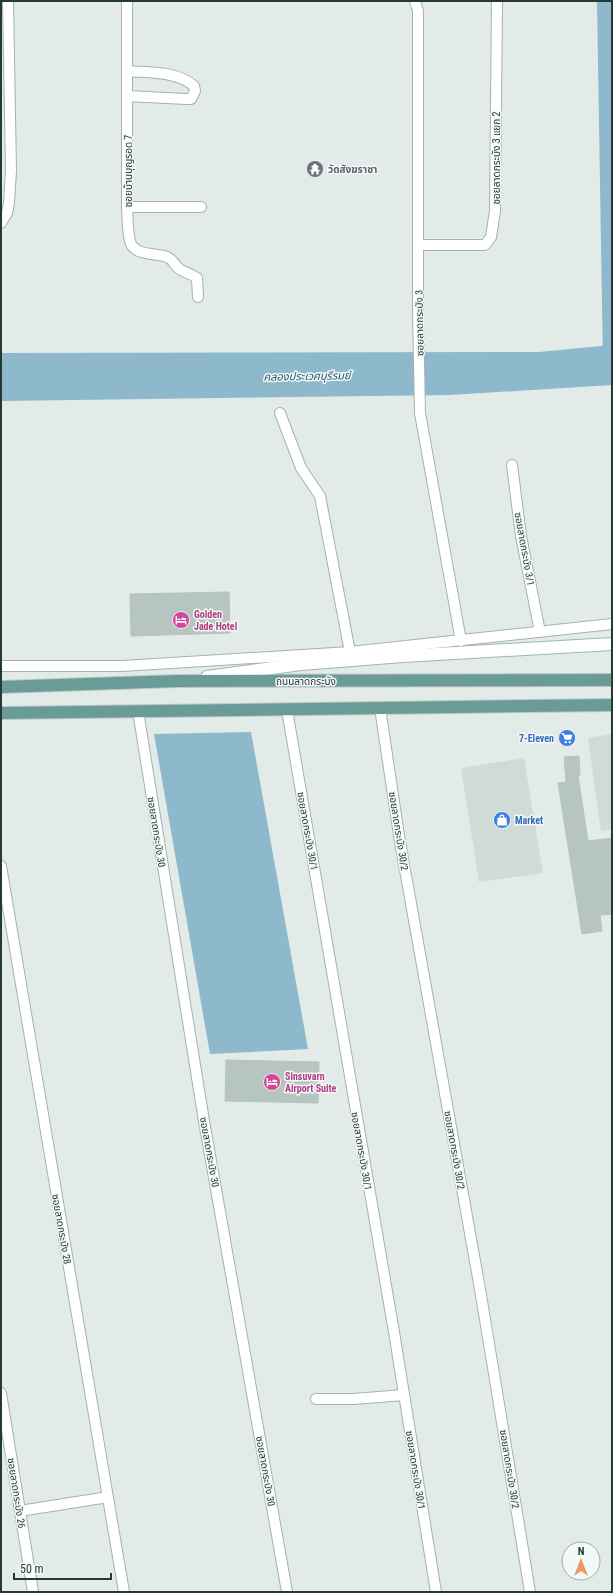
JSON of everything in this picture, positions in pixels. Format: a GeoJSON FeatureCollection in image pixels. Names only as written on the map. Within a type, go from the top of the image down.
{"type":"FeatureCollection","features":[{"type":"Feature","properties":{"kind":"main road"},"geometry":{"type":"LineString","coordinates":[[177,681],[301,664],[403,656],[612,644]]}},
{"type":"Feature","properties":{"kind":"main road","name":"ถนนลาดกระบัง"},"geometry":{"type":"LineString","coordinates":[[1,687],[177,681],[612,680]]}},
{"type":"Feature","properties":{"kind":"main road"},"geometry":{"type":"LineString","coordinates":[[1,713],[611,705]]}},
{"type":"Feature","properties":{"kind":"street"},"geometry":{"type":"LineString","coordinates":[[1,223],[7,213],[9,203],[11,171],[8,1]]}},
{"type":"Feature","properties":{"kind":"street","name":"ซอยบ้านบุญรอด 7"},"geometry":{"type":"LineString","coordinates":[[128,1],[127,96],[128,207],[130,239],[132,246],[142,252],[167,257],[172,260],[180,270],[197,278],[198,297]]}},
{"type":"Feature","properties":{"kind":"street","name":"ซอยลาดกระบัง 3"},"geometry":{"type":"LineString","coordinates":[[415,1],[418,11],[418,311],[420,413],[461,641]]}},
{"type":"Feature","properties":{"kind":"street","name":"ซอยลาดกระบัง 3 แยก 2"},"geometry":{"type":"LineString","coordinates":[[419,245],[485,245],[491,237],[495,211],[497,1]]}},
{"type":"Feature","properties":{"kind":"street"},"geometry":{"type":"LineString","coordinates":[[127,96],[191,99],[195,91],[194,86],[188,82],[171,75],[128,71]]}},
{"type":"Feature","properties":{"kind":"street"},"geometry":{"type":"LineString","coordinates":[[128,207],[202,207]]}},
{"type":"Feature","properties":{"kind":"street"},"geometry":{"type":"LineString","coordinates":[[280,413],[301,468],[320,496],[350,652]]}},
{"type":"Feature","properties":{"kind":"street","name":"ซอยลาดกระบัง 3/1"},"geometry":{"type":"LineString","coordinates":[[512,465],[521,536],[540,632]]}},
{"type":"Feature","properties":{"kind":"street"},"geometry":{"type":"LineString","coordinates":[[1,666],[122,666],[350,652],[612,624]]}},
{"type":"Feature","properties":{"kind":"street","name":"ซอยลาดกระบัง 30/2"},"geometry":{"type":"LineString","coordinates":[[380,708],[400,842],[480,1290],[530,1592]]}},
{"type":"Feature","properties":{"kind":"street","name":"ซอยลาดกระบัง 30/1"},"geometry":{"type":"LineString","coordinates":[[286,710],[404,1395],[436,1592]]}},
{"type":"Feature","properties":{"kind":"street","name":"ซอยลาดกระบัง 30"},"geometry":{"type":"LineString","coordinates":[[138,711],[204,1121],[287,1592]]}},
{"type":"Feature","properties":{"kind":"street","name":"ซอยลาดกระบัง 28"},"geometry":{"type":"LineString","coordinates":[[1,866],[124,1592]]}},
{"type":"Feature","properties":{"kind":"street","name":"ซอยลาดกระบัง 26"},"geometry":{"type":"LineString","coordinates":[[1,1394],[33,1592]]}},
{"type":"Feature","properties":{"kind":"street"},"geometry":{"type":"LineString","coordinates":[[316,1399],[353,1399],[404,1395]]}},
{"type":"Feature","properties":{"kind":"street"},"geometry":{"type":"LineString","coordinates":[[20,1511],[108,1497]]}},
{"type":"Feature","properties":{"kind":"shaded area"},"geometry":{"type":"Polygon","coordinates":[[[612,734],[612,829],[601,831],[588,738],[612,734]]]}},
{"type":"Feature","properties":{"kind":"shaded area","name":"Market"},"geometry":{"type":"Polygon","coordinates":[[[524,758],[543,873],[479,882],[461,768],[524,758]]]}},
{"type":"Feature","properties":{"kind":"water","name":"คลองประเวศบุรีรมย์"},"geometry":{"type":"Polygon","coordinates":[[[612,345],[612,385],[449,395],[1,401],[1,353],[539,352],[612,345]]]}},
{"type":"Feature","properties":{"kind":"water"},"geometry":{"type":"Polygon","coordinates":[[[251,732],[308,1049],[210,1054],[154,734],[251,732]]]}},
{"type":"Feature","properties":{"kind":"building"},"geometry":{"type":"Polygon","coordinates":[[[229,592],[230,633],[131,636],[130,594],[229,592]]]}},
{"type":"Feature","properties":{"kind":"building"},"geometry":{"type":"Polygon","coordinates":[[[579,756],[580,776],[578,776],[588,841],[612,838],[612,914],[600,915],[602,931],[582,934],[558,783],[566,782],[564,757],[579,756]]]}},
{"type":"Feature","properties":{"kind":"building","name":"Sinsuvarn Airport Suite"},"geometry":{"type":"Polygon","coordinates":[[[226,1060],[319,1062],[318,1103],[225,1101],[226,1060]]]}},
{"type":"Feature","properties":{"kind":"waterway"},"geometry":{"type":"LineString","coordinates":[[604,1],[610,365]]}},
{"type":"Feature","properties":{"kind":"place","name":"วัดสังฆราชา"},"geometry":{"type":"Point","coordinates":[315,169]}},
{"type":"Feature","properties":{"kind":"place","name":"Golden Jade Hotel"},"geometry":{"type":"Point","coordinates":[181,620]}},
{"type":"Feature","properties":{"kind":"place","name":"7-Eleven"},"geometry":{"type":"Point","coordinates":[567,738]}},
{"type":"Feature","properties":{"kind":"place","name":"Market"},"geometry":{"type":"Point","coordinates":[502,820]}},
{"type":"Feature","properties":{"kind":"place","name":"Sinsuvarn Airport Suite"},"geometry":{"type":"Point","coordinates":[272,1082]}}]}
